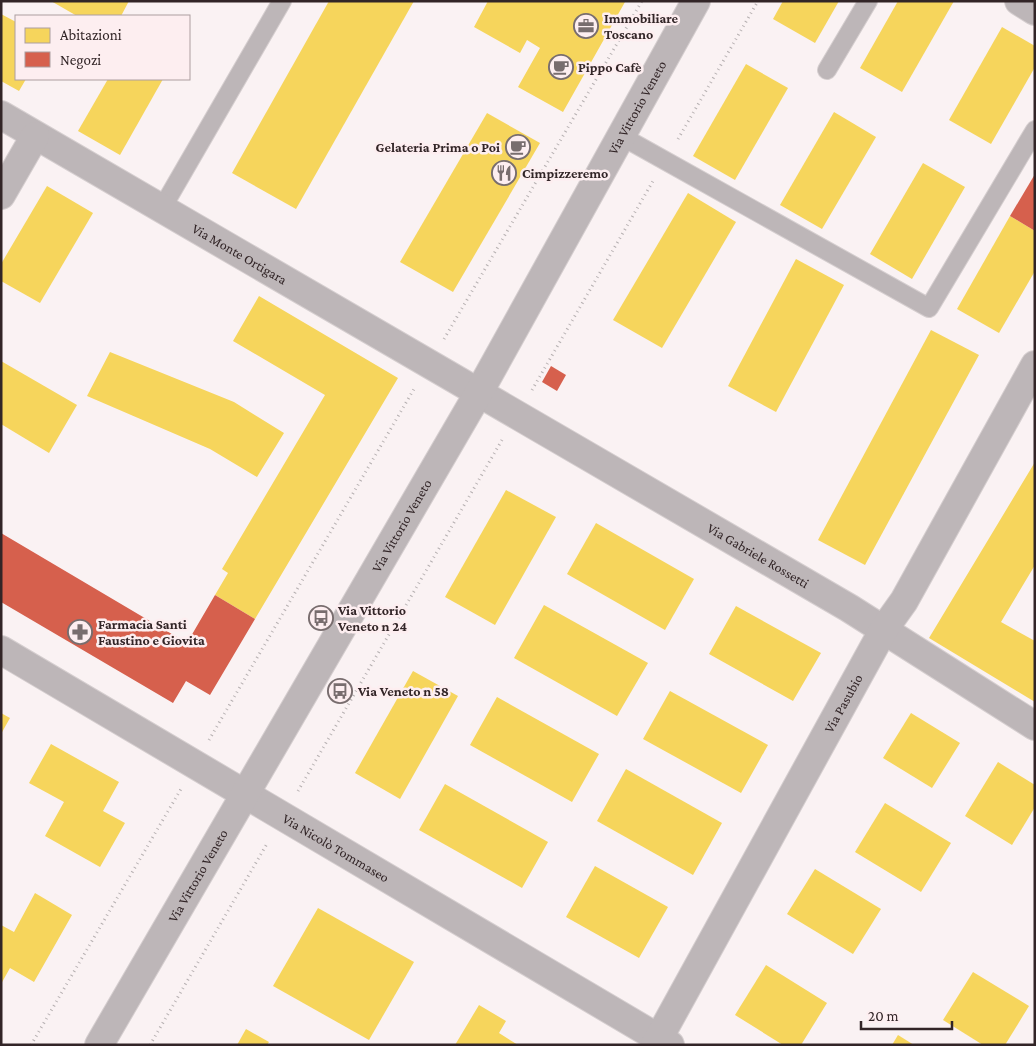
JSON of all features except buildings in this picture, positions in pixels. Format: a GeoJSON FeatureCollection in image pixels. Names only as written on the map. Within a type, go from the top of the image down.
{"type":"FeatureCollection","features":[{"type":"Feature","properties":{"kind":"street","name":"Via Vittorio Veneto"},"geometry":{"type":"LineString","coordinates":[[99,1045],[478,394],[696,1]]}},
{"type":"Feature","properties":{"kind":"street"},"geometry":{"type":"LineString","coordinates":[[1018,1],[1035,11]]}},
{"type":"Feature","properties":{"kind":"street","name":"Via Monte Ortigara"},"geometry":{"type":"LineString","coordinates":[[1,116],[478,394]]}},
{"type":"Feature","properties":{"kind":"street"},"geometry":{"type":"LineString","coordinates":[[1,196],[36,136]]}},
{"type":"Feature","properties":{"kind":"street","name":"Via Pasubio"},"geometry":{"type":"LineString","coordinates":[[661,1043],[884,629],[904,601],[1035,365]]}},
{"type":"Feature","properties":{"kind":"street","name":"Via Gabriele Rossetti"},"geometry":{"type":"LineString","coordinates":[[478,394],[884,629],[1035,726]]}},
{"type":"Feature","properties":{"kind":"street","name":"Via Nicolò Tommaseo"},"geometry":{"type":"LineString","coordinates":[[1,650],[246,793],[661,1043]]}},
{"type":"Feature","properties":{"kind":"lane"},"geometry":{"type":"LineString","coordinates":[[161,210],[282,1]]}},
{"type":"Feature","properties":{"kind":"lane"},"geometry":{"type":"LineString","coordinates":[[827,70],[868,1]]}},
{"type":"Feature","properties":{"kind":"lane"},"geometry":{"type":"LineString","coordinates":[[621,136],[929,308],[1035,130]]}},
{"type":"Feature","properties":{"kind":"path"},"geometry":{"type":"LineString","coordinates":[[31,1045],[642,1]]}},
{"type":"Feature","properties":{"kind":"path"},"geometry":{"type":"LineString","coordinates":[[150,1045],[758,1]]}},
{"type":"Feature","properties":{"kind":"place","name":"Immobiliare Toscano"},"geometry":{"type":"Point","coordinates":[586,26]}},
{"type":"Feature","properties":{"kind":"place","name":"Pippo Cafè"},"geometry":{"type":"Point","coordinates":[561,67]}},
{"type":"Feature","properties":{"kind":"place","name":"Gelateria Prima o Poi"},"geometry":{"type":"Point","coordinates":[518,147]}},
{"type":"Feature","properties":{"kind":"place","name":"Cimpizzeremo"},"geometry":{"type":"Point","coordinates":[504,173]}},
{"type":"Feature","properties":{"kind":"place","name":"Via Vittorio Veneto n 24"},"geometry":{"type":"Point","coordinates":[321,618]}},
{"type":"Feature","properties":{"kind":"place","name":"Farmacia Santi Faustino e Giovita"},"geometry":{"type":"Point","coordinates":[80,632]}},
{"type":"Feature","properties":{"kind":"place","name":"Via Veneto n 58"},"geometry":{"type":"Point","coordinates":[340,691]}}]}
